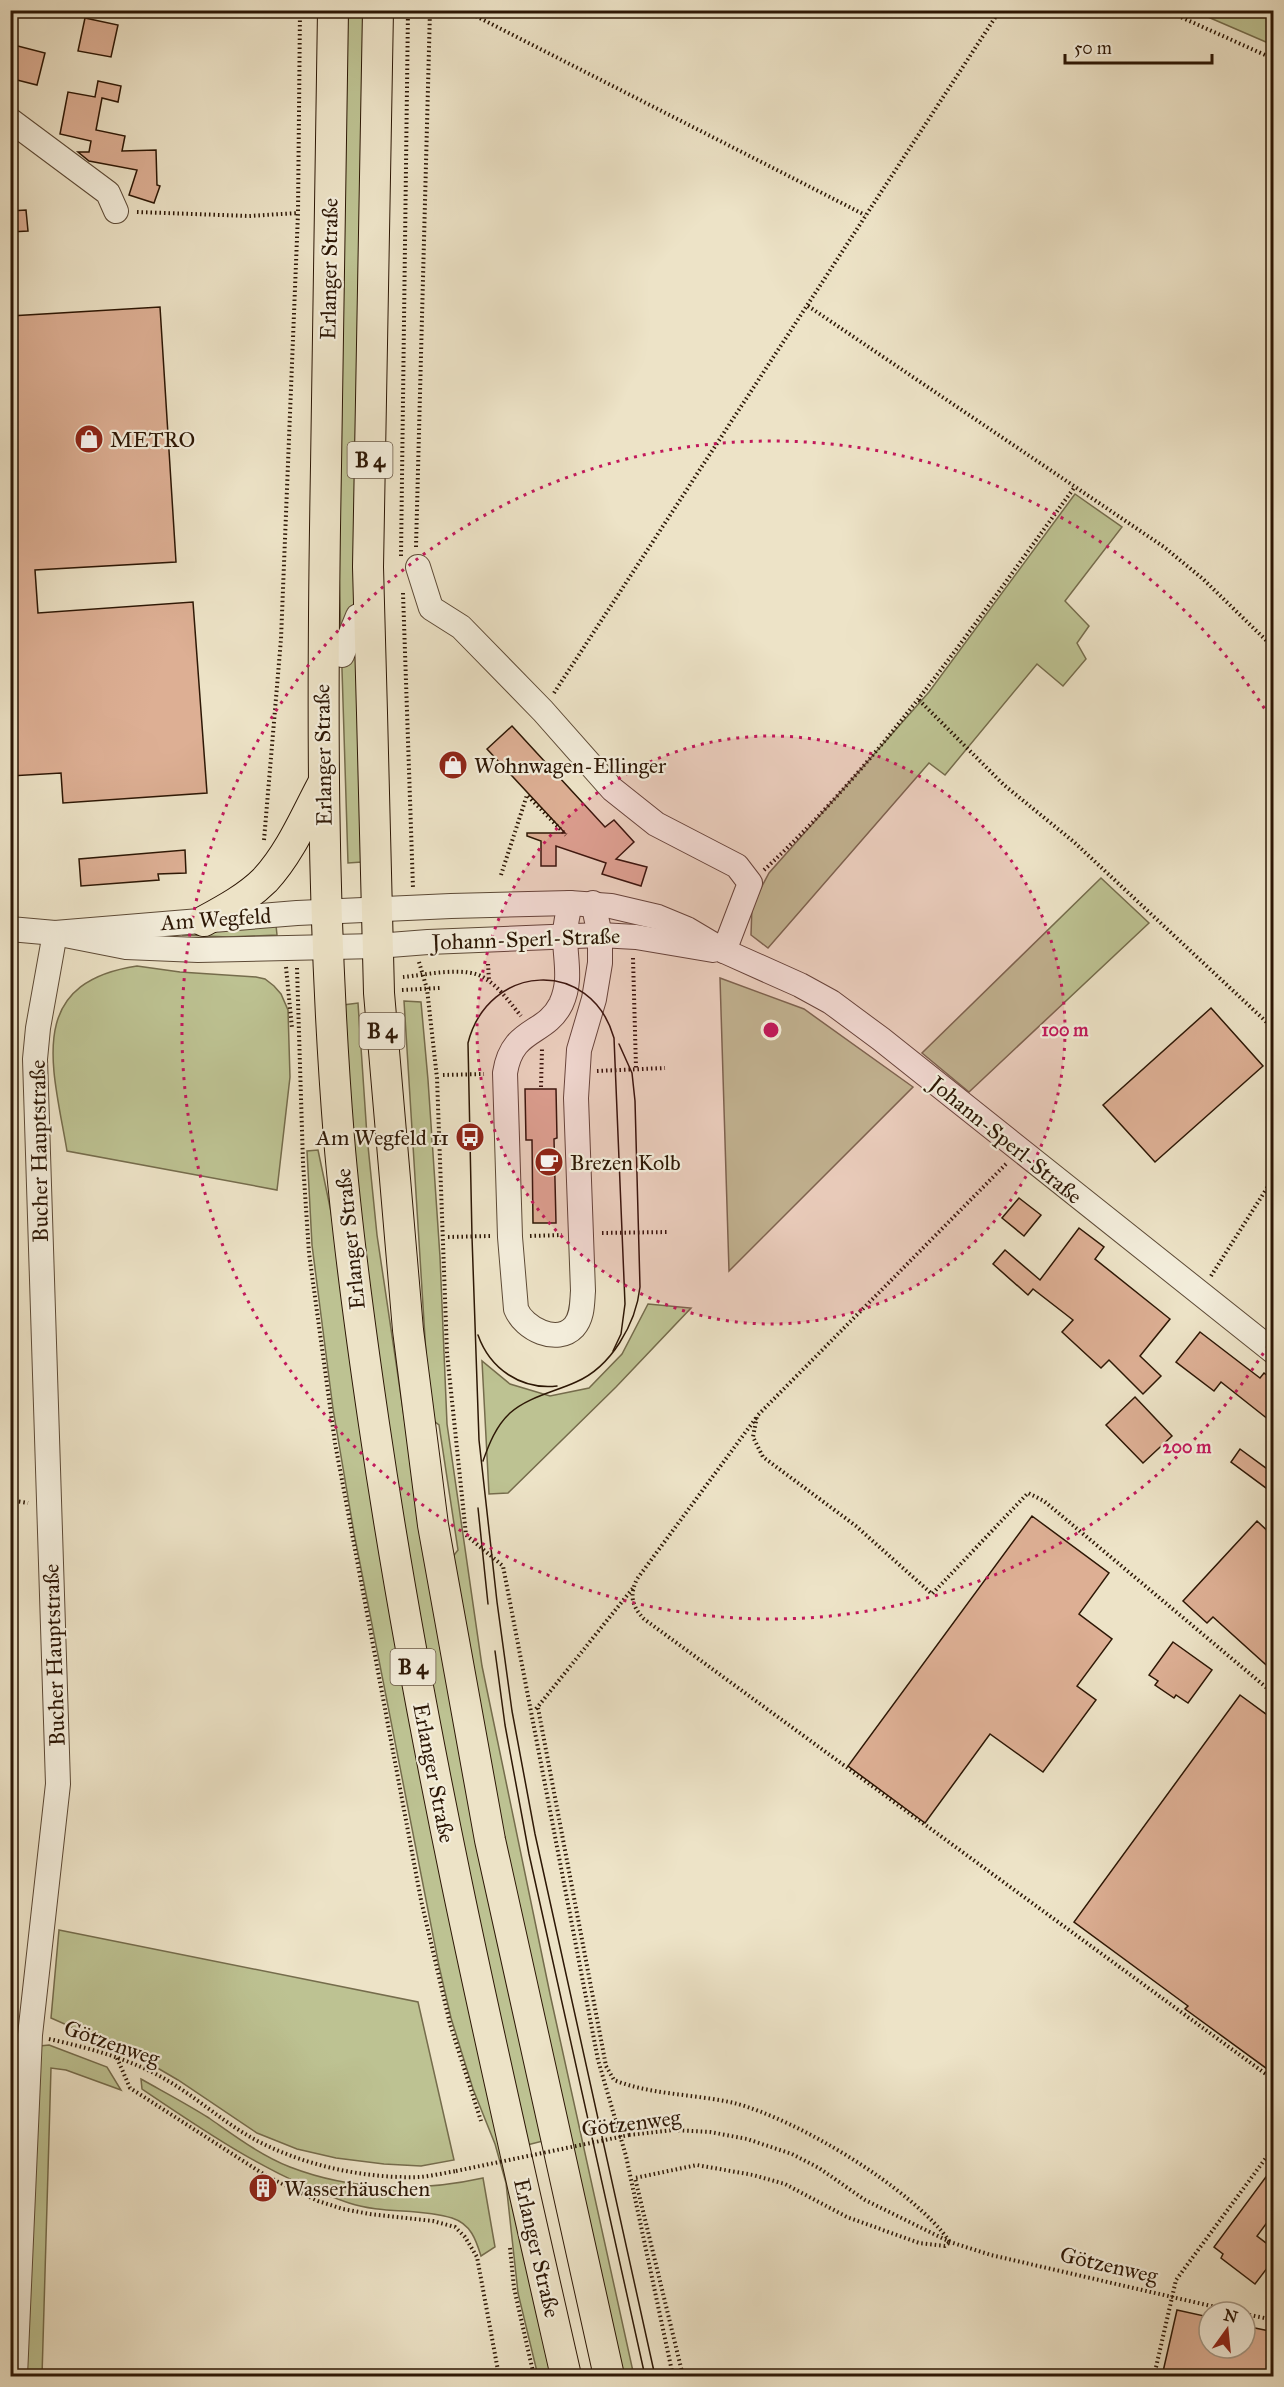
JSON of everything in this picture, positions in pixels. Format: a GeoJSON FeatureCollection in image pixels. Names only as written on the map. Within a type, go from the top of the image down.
{"type":"FeatureCollection","features":[{"type":"Feature","properties":{"kind":"main road","name":"Erlanger Straße"},"geometry":{"type":"LineString","coordinates":[[333,10],[322,660],[323,782],[328,947],[339,1135],[351,1263],[390,1537],[419,1697],[472,1962],[566,2376]]}},
{"type":"Feature","properties":{"kind":"main road","name":"Erlanger Straße"},"geometry":{"type":"LineString","coordinates":[[378,10],[368,567],[380,1010],[407,1320],[433,1525],[490,1840],[609,2376]]}},
{"type":"Feature","properties":{"kind":"main road","name":"B 4"},"geometry":{"type":"LineString","coordinates":[[204,921],[237,902],[265,880],[288,848],[323,782]]}},
{"type":"Feature","properties":{"kind":"street"},"geometry":{"type":"LineString","coordinates":[[10,120],[108,193],[116,211]]}},
{"type":"Feature","properties":{"kind":"street"},"geometry":{"type":"LineString","coordinates":[[407,570],[431,608],[461,627],[543,711],[612,789],[656,824],[737,866],[750,882],[724,951]]}},
{"type":"Feature","properties":{"kind":"street"},"geometry":{"type":"LineString","coordinates":[[342,655],[358,616]]}},
{"type":"Feature","properties":{"kind":"street","name":"Johann-Sperl-Straße"},"geometry":{"type":"LineString","coordinates":[[377,910],[581,903],[626,908],[658,917],[687,929],[724,951],[800,985],[831,1002],[1274,1352]]}},
{"type":"Feature","properties":{"kind":"street"},"geometry":{"type":"LineString","coordinates":[[581,903],[600,935],[600,963],[588,1021],[579,1050],[576,1098],[583,1291],[578,1320],[574,1328],[564,1333],[542,1332],[530,1327],[521,1319],[516,1309],[510,1237],[505,1073],[507,1058],[516,1043],[544,1022],[561,1003],[569,976],[565,936],[581,903]]}},
{"type":"Feature","properties":{"kind":"street","name":"Am Wegfeld"},"geometry":{"type":"LineString","coordinates":[[55,933],[377,910]]}},
{"type":"Feature","properties":{"kind":"street","name":"Am Wegfeld"},"geometry":{"type":"LineString","coordinates":[[10,929],[55,933],[126,947],[214,950],[328,947]]}},
{"type":"Feature","properties":{"kind":"street","name":"Bucher Hauptstraße"},"geometry":{"type":"LineString","coordinates":[[15,2376],[30,2035],[58,1784],[35,1059],[38,1028],[55,933]]}},
{"type":"Feature","properties":{"kind":"street","name":"Johann-Sperl-Straße"},"geometry":{"type":"LineString","coordinates":[[328,947],[600,935],[632,937],[724,951]]}},
{"type":"Feature","properties":{"kind":"street"},"geometry":{"type":"LineString","coordinates":[[558,1009],[568,1016],[588,1021]]}},
{"type":"Feature","properties":{"kind":"path"},"geometry":{"type":"LineString","coordinates":[[267,848],[263,840],[281,639],[298,213],[300,10]]}},
{"type":"Feature","properties":{"kind":"path"},"geometry":{"type":"LineString","coordinates":[[408,10],[407,570],[411,870]]}},
{"type":"Feature","properties":{"kind":"path"},"geometry":{"type":"LineString","coordinates":[[407,570],[416,549],[430,10]]}},
{"type":"Feature","properties":{"kind":"path"},"geometry":{"type":"LineString","coordinates":[[464,10],[865,215]]}},
{"type":"Feature","properties":{"kind":"path"},"geometry":{"type":"LineString","coordinates":[[543,711],[1000,10]]}},
{"type":"Feature","properties":{"kind":"path"},"geometry":{"type":"LineString","coordinates":[[1165,10],[1274,59]]}},
{"type":"Feature","properties":{"kind":"path"},"geometry":{"type":"LineString","coordinates":[[116,211],[249,216],[298,213]]}},
{"type":"Feature","properties":{"kind":"path"},"geometry":{"type":"LineString","coordinates":[[808,306],[1164,547],[1203,579],[1274,648]]}},
{"type":"Feature","properties":{"kind":"path"},"geometry":{"type":"LineString","coordinates":[[750,882],[799,838],[919,700],[1074,488]]}},
{"type":"Feature","properties":{"kind":"path"},"geometry":{"type":"LineString","coordinates":[[919,700],[1004,784],[1099,865],[1274,1029]]}},
{"type":"Feature","properties":{"kind":"path"},"geometry":{"type":"LineString","coordinates":[[501,875],[528,795],[566,836]]}},
{"type":"Feature","properties":{"kind":"path"},"geometry":{"type":"LineString","coordinates":[[632,937],[636,1068]]}},
{"type":"Feature","properties":{"kind":"path"},"geometry":{"type":"LineString","coordinates":[[488,964],[489,980],[479,974],[468,972],[424,975],[437,1078],[447,1353],[466,1535],[503,1566],[598,2060],[626,2156],[673,2376]]}},
{"type":"Feature","properties":{"kind":"path"},"geometry":{"type":"LineString","coordinates":[[286,969],[292,1028]]}},
{"type":"Feature","properties":{"kind":"path"},"geometry":{"type":"LineString","coordinates":[[401,990],[440,988]]}},
{"type":"Feature","properties":{"kind":"path"},"geometry":{"type":"LineString","coordinates":[[290,1004],[307,1001]]}},
{"type":"Feature","properties":{"kind":"path"},"geometry":{"type":"LineString","coordinates":[[595,1072],[665,1068]]}},
{"type":"Feature","properties":{"kind":"path"},"geometry":{"type":"LineString","coordinates":[[443,1075],[505,1073]]}},
{"type":"Feature","properties":{"kind":"path"},"geometry":{"type":"LineString","coordinates":[[531,1710],[538,1708],[633,1588],[757,1416],[1019,1151]]}},
{"type":"Feature","properties":{"kind":"path"},"geometry":{"type":"LineString","coordinates":[[1200,1294],[1274,1177]]}},
{"type":"Feature","properties":{"kind":"path"},"geometry":{"type":"LineString","coordinates":[[757,1416],[753,1437],[763,1457],[856,1526],[932,1594],[1028,1493],[1044,1501],[1274,1694]]}},
{"type":"Feature","properties":{"kind":"path"},"geometry":{"type":"LineString","coordinates":[[633,1588],[631,1600],[644,1619],[1274,2080]]}},
{"type":"Feature","properties":{"kind":"path"},"geometry":{"type":"LineString","coordinates":[[538,1708],[606,2066],[614,2080],[631,2087],[701,2096],[768,2114],[809,2133],[896,2190],[940,2228],[950,2242],[945,2246],[919,2243],[847,2217],[784,2184],[753,2175],[697,2165],[635,2178],[683,2376]]}},
{"type":"Feature","properties":{"kind":"path","name":"Götzenweg"},"geometry":{"type":"LineString","coordinates":[[30,2035],[79,2046],[117,2058],[165,2079],[252,2138],[293,2156],[336,2168],[380,2175],[420,2177],[629,2135],[674,2130],[710,2132],[747,2139],[801,2159],[819,2168],[865,2200],[950,2242],[991,2255],[1197,2303]]}},
{"type":"Feature","properties":{"kind":"path"},"geometry":{"type":"LineString","coordinates":[[117,2058],[130,2088],[268,2177],[318,2201],[343,2209],[433,2221],[455,2227],[465,2237],[477,2257],[498,2376]]}},
{"type":"Feature","properties":{"kind":"path"},"geometry":{"type":"LineString","coordinates":[[604,2083],[614,2080]]}},
{"type":"Feature","properties":{"kind":"path"},"geometry":{"type":"LineString","coordinates":[[1154,2376],[1176,2280],[1274,2147]]}},
{"type":"Feature","properties":{"kind":"path"},"geometry":{"type":"LineString","coordinates":[[1257,2316],[1274,2320]]}},
{"type":"Feature","properties":{"kind":"green space"},"geometry":{"type":"Polygon","coordinates":[[[343,11],[366,11],[362,862],[348,863],[336,475],[343,11]]]}},
{"type":"Feature","properties":{"kind":"green space"},"geometry":{"type":"Polygon","coordinates":[[[1194,11],[1273,11],[1273,45],[1194,11]]]}},
{"type":"Feature","properties":{"kind":"green space"},"geometry":{"type":"Polygon","coordinates":[[[1075,494],[1122,527],[1065,601],[1089,626],[1077,643],[1086,659],[1063,686],[1037,664],[945,775],[929,763],[768,948],[751,935],[752,905],[769,873],[929,692],[1075,494]]]}},
{"type":"Feature","properties":{"kind":"green space"},"geometry":{"type":"Polygon","coordinates":[[[1101,878],[1149,923],[969,1092],[922,1053],[1101,878]]]}},
{"type":"Feature","properties":{"kind":"green space"},"geometry":{"type":"Polygon","coordinates":[[[276,925],[277,935],[228,937],[183,935],[184,933],[276,925]]]}},
{"type":"Feature","properties":{"kind":"green space"},"geometry":{"type":"Polygon","coordinates":[[[137,966],[180,972],[256,977],[265,979],[281,994],[288,1010],[290,1077],[277,1190],[67,1151],[53,1060],[54,1034],[62,1010],[76,990],[101,975],[137,966]]]}},
{"type":"Feature","properties":{"kind":"green space"},"geometry":{"type":"Polygon","coordinates":[[[720,978],[804,1009],[913,1087],[729,1271],[720,978]]]}},
{"type":"Feature","properties":{"kind":"green space"},"geometry":{"type":"Polygon","coordinates":[[[404,1001],[421,1002],[440,1257],[447,1424],[482,1666],[550,1994],[634,2376],[620,2376],[517,1917],[451,1559],[458,1550],[439,1425],[430,1418],[404,1001]]]}},
{"type":"Feature","properties":{"kind":"green space"},"geometry":{"type":"Polygon","coordinates":[[[358,1003],[367,1136],[377,1235],[405,1423],[543,2141],[523,2146],[400,1531],[351,1139],[343,1005],[358,1003]]]}},
{"type":"Feature","properties":{"kind":"green space"},"geometry":{"type":"Polygon","coordinates":[[[318,1150],[554,2376],[538,2376],[518,2293],[506,2183],[495,2144],[473,2089],[451,2018],[354,1533],[333,1409],[312,1245],[307,1151],[318,1150]]]}},
{"type":"Feature","properties":{"kind":"green space"},"geometry":{"type":"Polygon","coordinates":[[[648,1304],[691,1308],[616,1387],[508,1493],[489,1494],[482,1361],[510,1384],[550,1396],[589,1388],[622,1354],[648,1304]]]}},
{"type":"Feature","properties":{"kind":"green space"},"geometry":{"type":"Polygon","coordinates":[[[59,1930],[418,2002],[454,2160],[421,2166],[384,2164],[336,2158],[297,2149],[257,2133],[178,2080],[137,2056],[51,2018],[59,1930]]]}},
{"type":"Feature","properties":{"kind":"green space"},"geometry":{"type":"Polygon","coordinates":[[[49,2045],[107,2067],[121,2090],[66,2070],[51,2068],[42,2376],[11,2376],[10,2049],[49,2045]]]}},
{"type":"Feature","properties":{"kind":"green space"},"geometry":{"type":"Polygon","coordinates":[[[141,2079],[201,2113],[268,2157],[314,2175],[337,2181],[386,2187],[435,2186],[483,2178],[495,2247],[481,2256],[468,2228],[452,2218],[349,2203],[294,2181],[241,2153],[166,2106],[142,2089],[141,2079]]]}},
{"type":"Feature","properties":{"kind":"building"},"geometry":{"type":"Polygon","coordinates":[[[85,18],[118,25],[111,57],[78,51],[85,18]]]}},
{"type":"Feature","properties":{"kind":"building"},"geometry":{"type":"Polygon","coordinates":[[[10,44],[45,53],[37,85],[13,79],[15,74],[10,73],[10,44]]]}},
{"type":"Feature","properties":{"kind":"building"},"geometry":{"type":"Polygon","coordinates":[[[98,81],[121,86],[118,102],[102,98],[96,130],[125,136],[122,151],[156,150],[157,185],[160,186],[154,203],[129,195],[137,170],[89,161],[78,152],[89,152],[91,141],[60,134],[68,92],[95,97],[98,81]]]}},
{"type":"Feature","properties":{"kind":"building"},"geometry":{"type":"Polygon","coordinates":[[[26,210],[28,231],[10,232],[10,211],[26,210]]]}},
{"type":"Feature","properties":{"kind":"building"},"geometry":{"type":"Polygon","coordinates":[[[160,307],[176,562],[35,570],[38,613],[193,602],[207,793],[63,803],[61,773],[10,776],[10,316],[160,307]]]}},
{"type":"Feature","properties":{"kind":"building"},"geometry":{"type":"Polygon","coordinates":[[[512,726],[605,827],[614,820],[634,842],[616,859],[647,867],[641,886],[602,874],[606,863],[556,846],[556,866],[541,866],[541,841],[527,836],[527,833],[565,833],[487,749],[512,726]]]}},
{"type":"Feature","properties":{"kind":"building"},"geometry":{"type":"Polygon","coordinates":[[[185,850],[186,873],[158,874],[159,880],[81,886],[79,859],[185,850]]]}},
{"type":"Feature","properties":{"kind":"building"},"geometry":{"type":"Polygon","coordinates":[[[1211,1008],[1263,1066],[1155,1162],[1103,1105],[1211,1008]]]}},
{"type":"Feature","properties":{"kind":"building"},"geometry":{"type":"Polygon","coordinates":[[[525,1089],[556,1089],[557,1138],[554,1139],[556,1223],[533,1223],[532,1140],[526,1140],[525,1089]]]}},
{"type":"Feature","properties":{"kind":"building"},"geometry":{"type":"Polygon","coordinates":[[[1019,1198],[1041,1215],[1024,1236],[1002,1218],[1019,1198]]]}},
{"type":"Feature","properties":{"kind":"building"},"geometry":{"type":"Polygon","coordinates":[[[1079,1228],[1104,1247],[1095,1259],[1170,1319],[1140,1356],[1161,1376],[1143,1394],[1109,1360],[1101,1368],[1062,1332],[1073,1320],[1033,1289],[1028,1295],[993,1264],[1005,1250],[1040,1280],[1079,1228]]]}},
{"type":"Feature","properties":{"kind":"building"},"geometry":{"type":"Polygon","coordinates":[[[1200,1332],[1260,1378],[1264,1373],[1274,1381],[1274,1424],[1221,1382],[1214,1391],[1176,1362],[1200,1332]]]}},
{"type":"Feature","properties":{"kind":"building"},"geometry":{"type":"Polygon","coordinates":[[[1135,1397],[1172,1436],[1143,1463],[1106,1425],[1135,1397]]]}},
{"type":"Feature","properties":{"kind":"building"},"geometry":{"type":"Polygon","coordinates":[[[1240,1449],[1274,1474],[1274,1494],[1231,1462],[1240,1449]]]}},
{"type":"Feature","properties":{"kind":"building"},"geometry":{"type":"Polygon","coordinates":[[[1032,1516],[1109,1573],[1079,1614],[1112,1639],[1077,1686],[1096,1700],[1043,1772],[990,1734],[925,1823],[848,1766],[1032,1516]]]}},
{"type":"Feature","properties":{"kind":"building"},"geometry":{"type":"Polygon","coordinates":[[[1257,1521],[1274,1537],[1274,1672],[1213,1617],[1207,1623],[1183,1601],[1257,1521]]]}},
{"type":"Feature","properties":{"kind":"building"},"geometry":{"type":"Polygon","coordinates":[[[1173,1642],[1212,1670],[1188,1703],[1176,1695],[1174,1698],[1155,1685],[1158,1681],[1149,1675],[1173,1642]]]}},
{"type":"Feature","properties":{"kind":"building"},"geometry":{"type":"Polygon","coordinates":[[[1240,1695],[1274,1720],[1274,2074],[1185,2009],[1188,2006],[1074,1922],[1240,1695]]]}},
{"type":"Feature","properties":{"kind":"building"},"geometry":{"type":"Polygon","coordinates":[[[1274,2166],[1274,2213],[1257,2236],[1274,2249],[1274,2259],[1255,2284],[1221,2258],[1223,2254],[1214,2247],[1274,2166]]]}},
{"type":"Feature","properties":{"kind":"building"},"geometry":{"type":"Polygon","coordinates":[[[1177,2310],[1197,2314],[1197,2360],[1257,2360],[1257,2328],[1274,2332],[1274,2376],[1162,2376],[1177,2310]]]}},
{"type":"Feature","properties":{"kind":"tram line"},"geometry":{"type":"LineString","coordinates":[[613,1351],[621,1334],[625,1304],[614,1038],[602,1012],[584,993],[563,983],[540,980],[517,985],[496,997],[479,1016],[468,1043],[479,1440],[512,1711],[535,1834],[655,2376]]}},
{"type":"Feature","properties":{"kind":"tram line"},"geometry":{"type":"LineString","coordinates":[[483,1461],[497,1429],[517,1407],[589,1375],[611,1355],[620,1343],[638,1301],[640,1287],[635,1101],[632,1073],[619,1044]]}},
{"type":"Feature","properties":{"kind":"tram line"},"geometry":{"type":"LineString","coordinates":[[478,1335],[490,1358],[509,1375],[531,1384],[557,1386]]}},
{"type":"Feature","properties":{"kind":"tram line"},"geometry":{"type":"LineString","coordinates":[[478,1508],[488,1604]]}},
{"type":"Feature","properties":{"kind":"tram line"},"geometry":{"type":"LineString","coordinates":[[495,1651],[505,1725],[529,1854],[645,2376]]}},
{"type":"Feature","properties":{"kind":"place","name":"METRO"},"geometry":{"type":"Point","coordinates":[89,439]}},
{"type":"Feature","properties":{"kind":"place","name":"Wohnwagen-Ellinger"},"geometry":{"type":"Point","coordinates":[453,765]}},
{"type":"Feature","properties":{"kind":"place","name":"Am Wegfeld 11"},"geometry":{"type":"Point","coordinates":[470,1137]}},
{"type":"Feature","properties":{"kind":"place","name":"Brezen Kolb"},"geometry":{"type":"Point","coordinates":[549,1162]}},
{"type":"Feature","properties":{"kind":"place","name":"Wasserhäuschen"},"geometry":{"type":"Point","coordinates":[263,2188]}}]}
